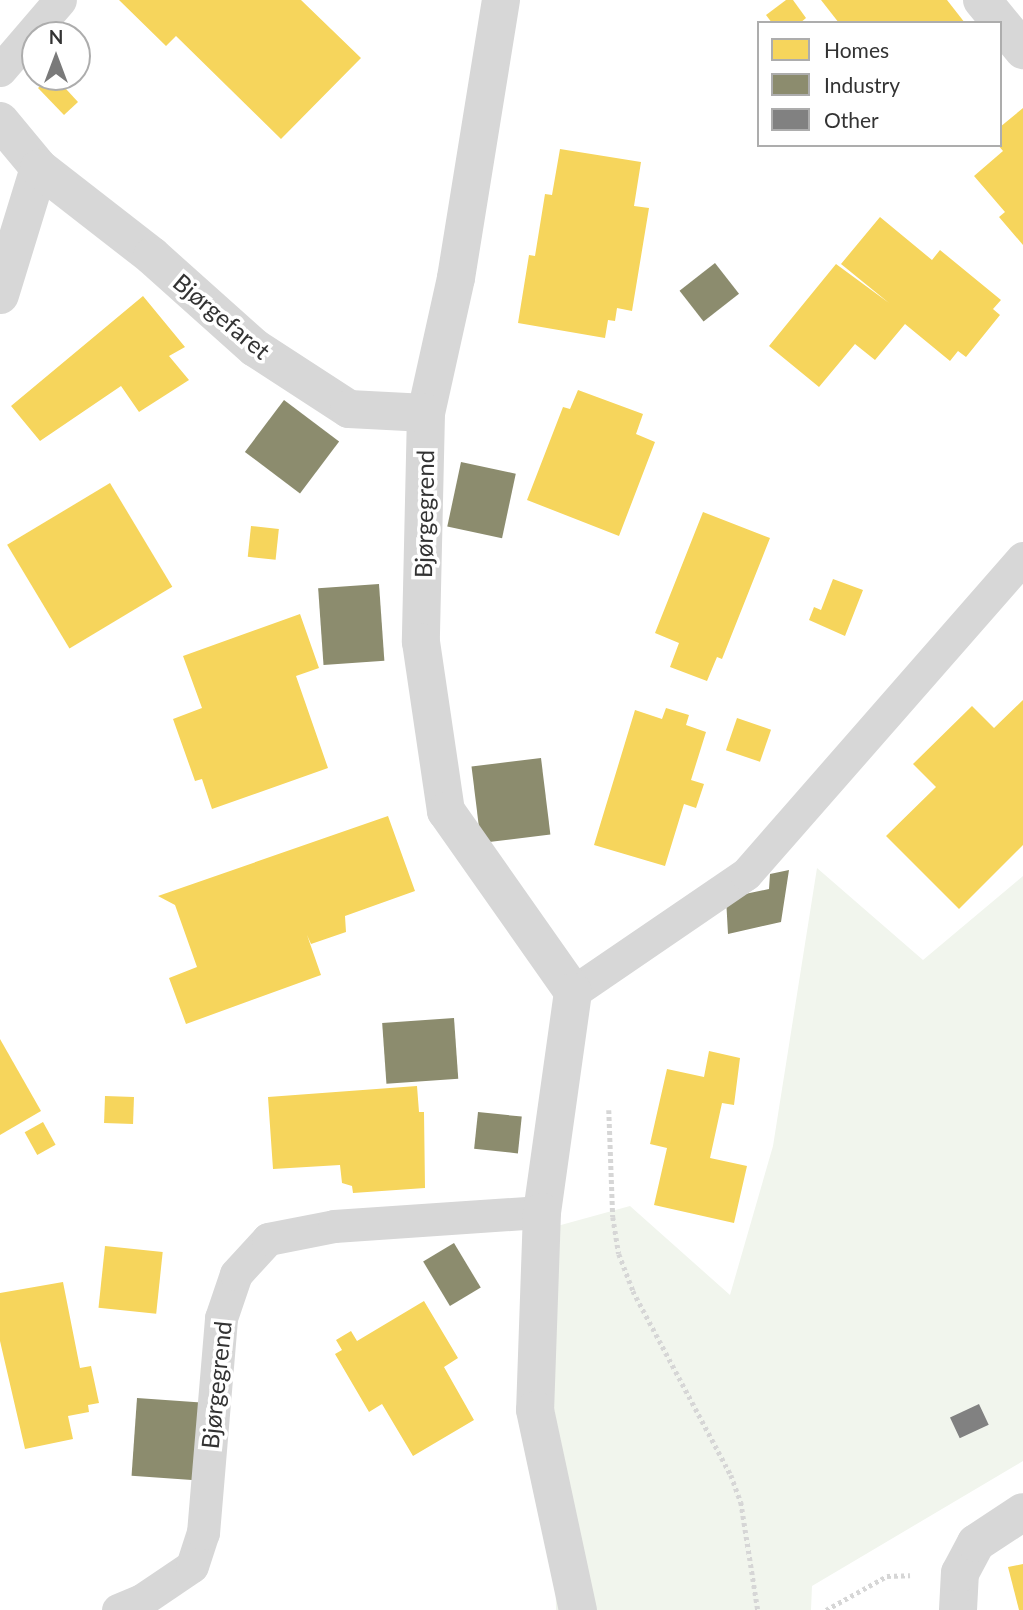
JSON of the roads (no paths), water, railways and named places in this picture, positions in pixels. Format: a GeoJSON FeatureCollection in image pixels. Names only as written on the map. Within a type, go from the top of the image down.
{"type":"FeatureCollection","features":[{"type":"Feature","properties":{"kind":"street","name":"Bjørgegrend"},"geometry":{"type":"LineString","coordinates":[[501,0],[456,278],[426,413],[421,642],[446,811],[573,992]]}},
{"type":"Feature","properties":{"kind":"street"},"geometry":{"type":"LineString","coordinates":[[982,0],[999,21]]}},
{"type":"Feature","properties":{"kind":"street"},"geometry":{"type":"LineString","coordinates":[[1002,24],[1023,50]]}},
{"type":"Feature","properties":{"kind":"street","name":"Bjørgefaret"},"geometry":{"type":"LineString","coordinates":[[0,121],[39,168],[152,256],[255,348],[349,409],[426,413]]}},
{"type":"Feature","properties":{"kind":"street"},"geometry":{"type":"LineString","coordinates":[[0,295],[39,168]]}},
{"type":"Feature","properties":{"kind":"street"},"geometry":{"type":"LineString","coordinates":[[573,992],[542,1212],[535,1410],[578,1610]]}},
{"type":"Feature","properties":{"kind":"street"},"geometry":{"type":"LineString","coordinates":[[959,1592],[976,1544],[1023,1512]]}},
{"type":"Feature","properties":{"kind":"lane"},"geometry":{"type":"LineString","coordinates":[[0,70],[60,0]]}},
{"type":"Feature","properties":{"kind":"lane"},"geometry":{"type":"LineString","coordinates":[[573,992],[746,874],[1023,558]]}},
{"type":"Feature","properties":{"kind":"lane","name":"Bjørgegrend"},"geometry":{"type":"LineString","coordinates":[[118,1610],[142,1600],[192,1566],[203,1533],[220,1318],[236,1274],[268,1239],[334,1226],[542,1212]]}}]}
